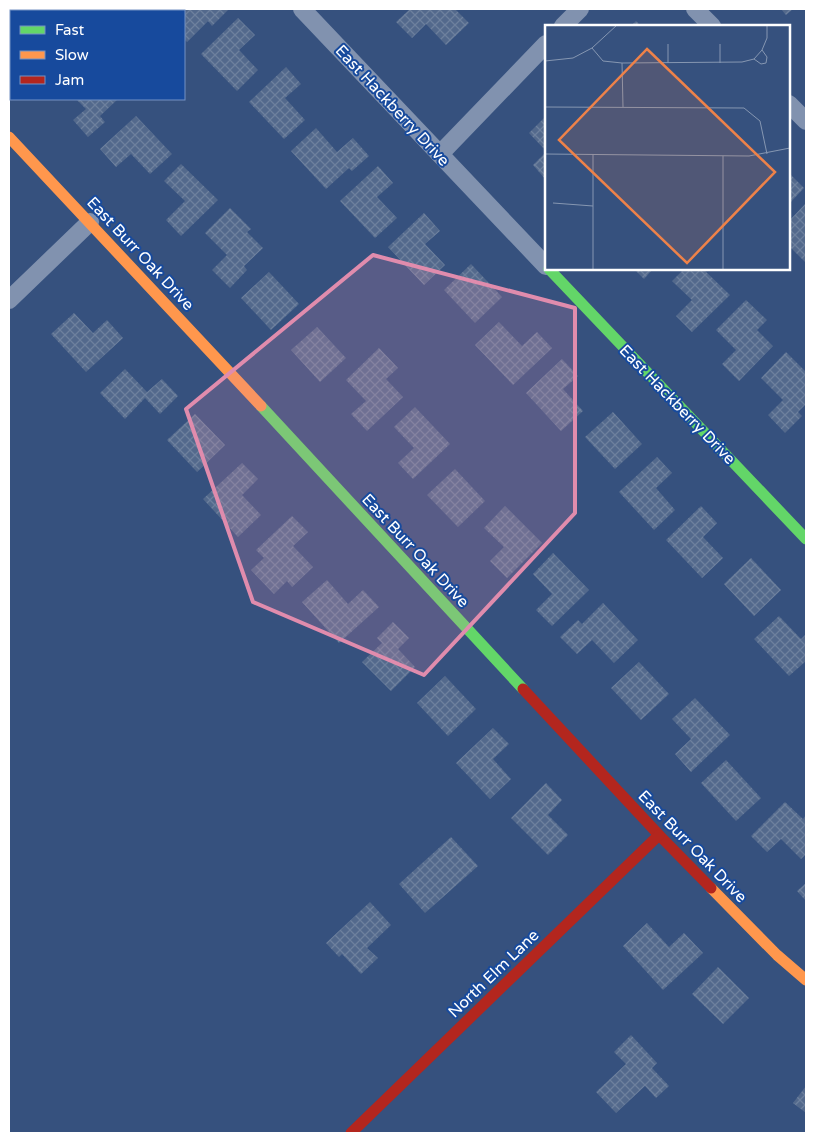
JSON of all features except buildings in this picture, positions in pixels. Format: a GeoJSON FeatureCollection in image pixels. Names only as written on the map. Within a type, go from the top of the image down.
{"type":"FeatureCollection","features":[{"type":"Feature","properties":{"kind":"street","name":"East Hackberry Drive"},"geometry":{"type":"LineString","coordinates":[[302,9],[545,264]]}},
{"type":"Feature","properties":{"kind":"street"},"geometry":{"type":"LineString","coordinates":[[564,25],[580,9]]}},
{"type":"Feature","properties":{"kind":"street"},"geometry":{"type":"LineString","coordinates":[[695,9],[711,25]]}},
{"type":"Feature","properties":{"kind":"street"},"geometry":{"type":"LineString","coordinates":[[440,154],[545,45]]}},
{"type":"Feature","properties":{"kind":"street"},"geometry":{"type":"LineString","coordinates":[[790,105],[806,121]]}},
{"type":"Feature","properties":{"kind":"street","name":"East Burr Oak Drive"},"geometry":{"type":"LineString","coordinates":[[9,137],[659,835],[777,955],[806,980]]}},
{"type":"Feature","properties":{"kind":"street"},"geometry":{"type":"LineString","coordinates":[[9,300],[90,222]]}},
{"type":"Feature","properties":{"kind":"street","name":"East Hackberry Drive"},"geometry":{"type":"LineString","coordinates":[[551,270],[806,540]]}},
{"type":"Feature","properties":{"kind":"street","name":"North Elm Lane"},"geometry":{"type":"LineString","coordinates":[[351,1133],[659,835]]}},
{"type":"Feature","properties":{"kind":"highlighted area"},"geometry":{"type":"Polygon","coordinates":[[[373,255],[575,308],[575,513],[424,675],[253,602],[186,409],[373,255]]]}},
{"type":"Feature","properties":{"kind":"traffic: fast"},"geometry":{"type":"LineString","coordinates":[[550,270],[806,539]]}},
{"type":"Feature","properties":{"kind":"traffic: fast"},"geometry":{"type":"LineString","coordinates":[[261,406],[523,689]]}},
{"type":"Feature","properties":{"kind":"traffic: slow"},"geometry":{"type":"LineString","coordinates":[[9,137],[261,406]]}},
{"type":"Feature","properties":{"kind":"traffic: slow"},"geometry":{"type":"LineString","coordinates":[[711,888],[777,955],[806,980]]}},
{"type":"Feature","properties":{"kind":"traffic: jam"},"geometry":{"type":"LineString","coordinates":[[523,689],[711,888]]}},
{"type":"Feature","properties":{"kind":"traffic: jam"},"geometry":{"type":"LineString","coordinates":[[351,1133],[659,835]]}}]}
